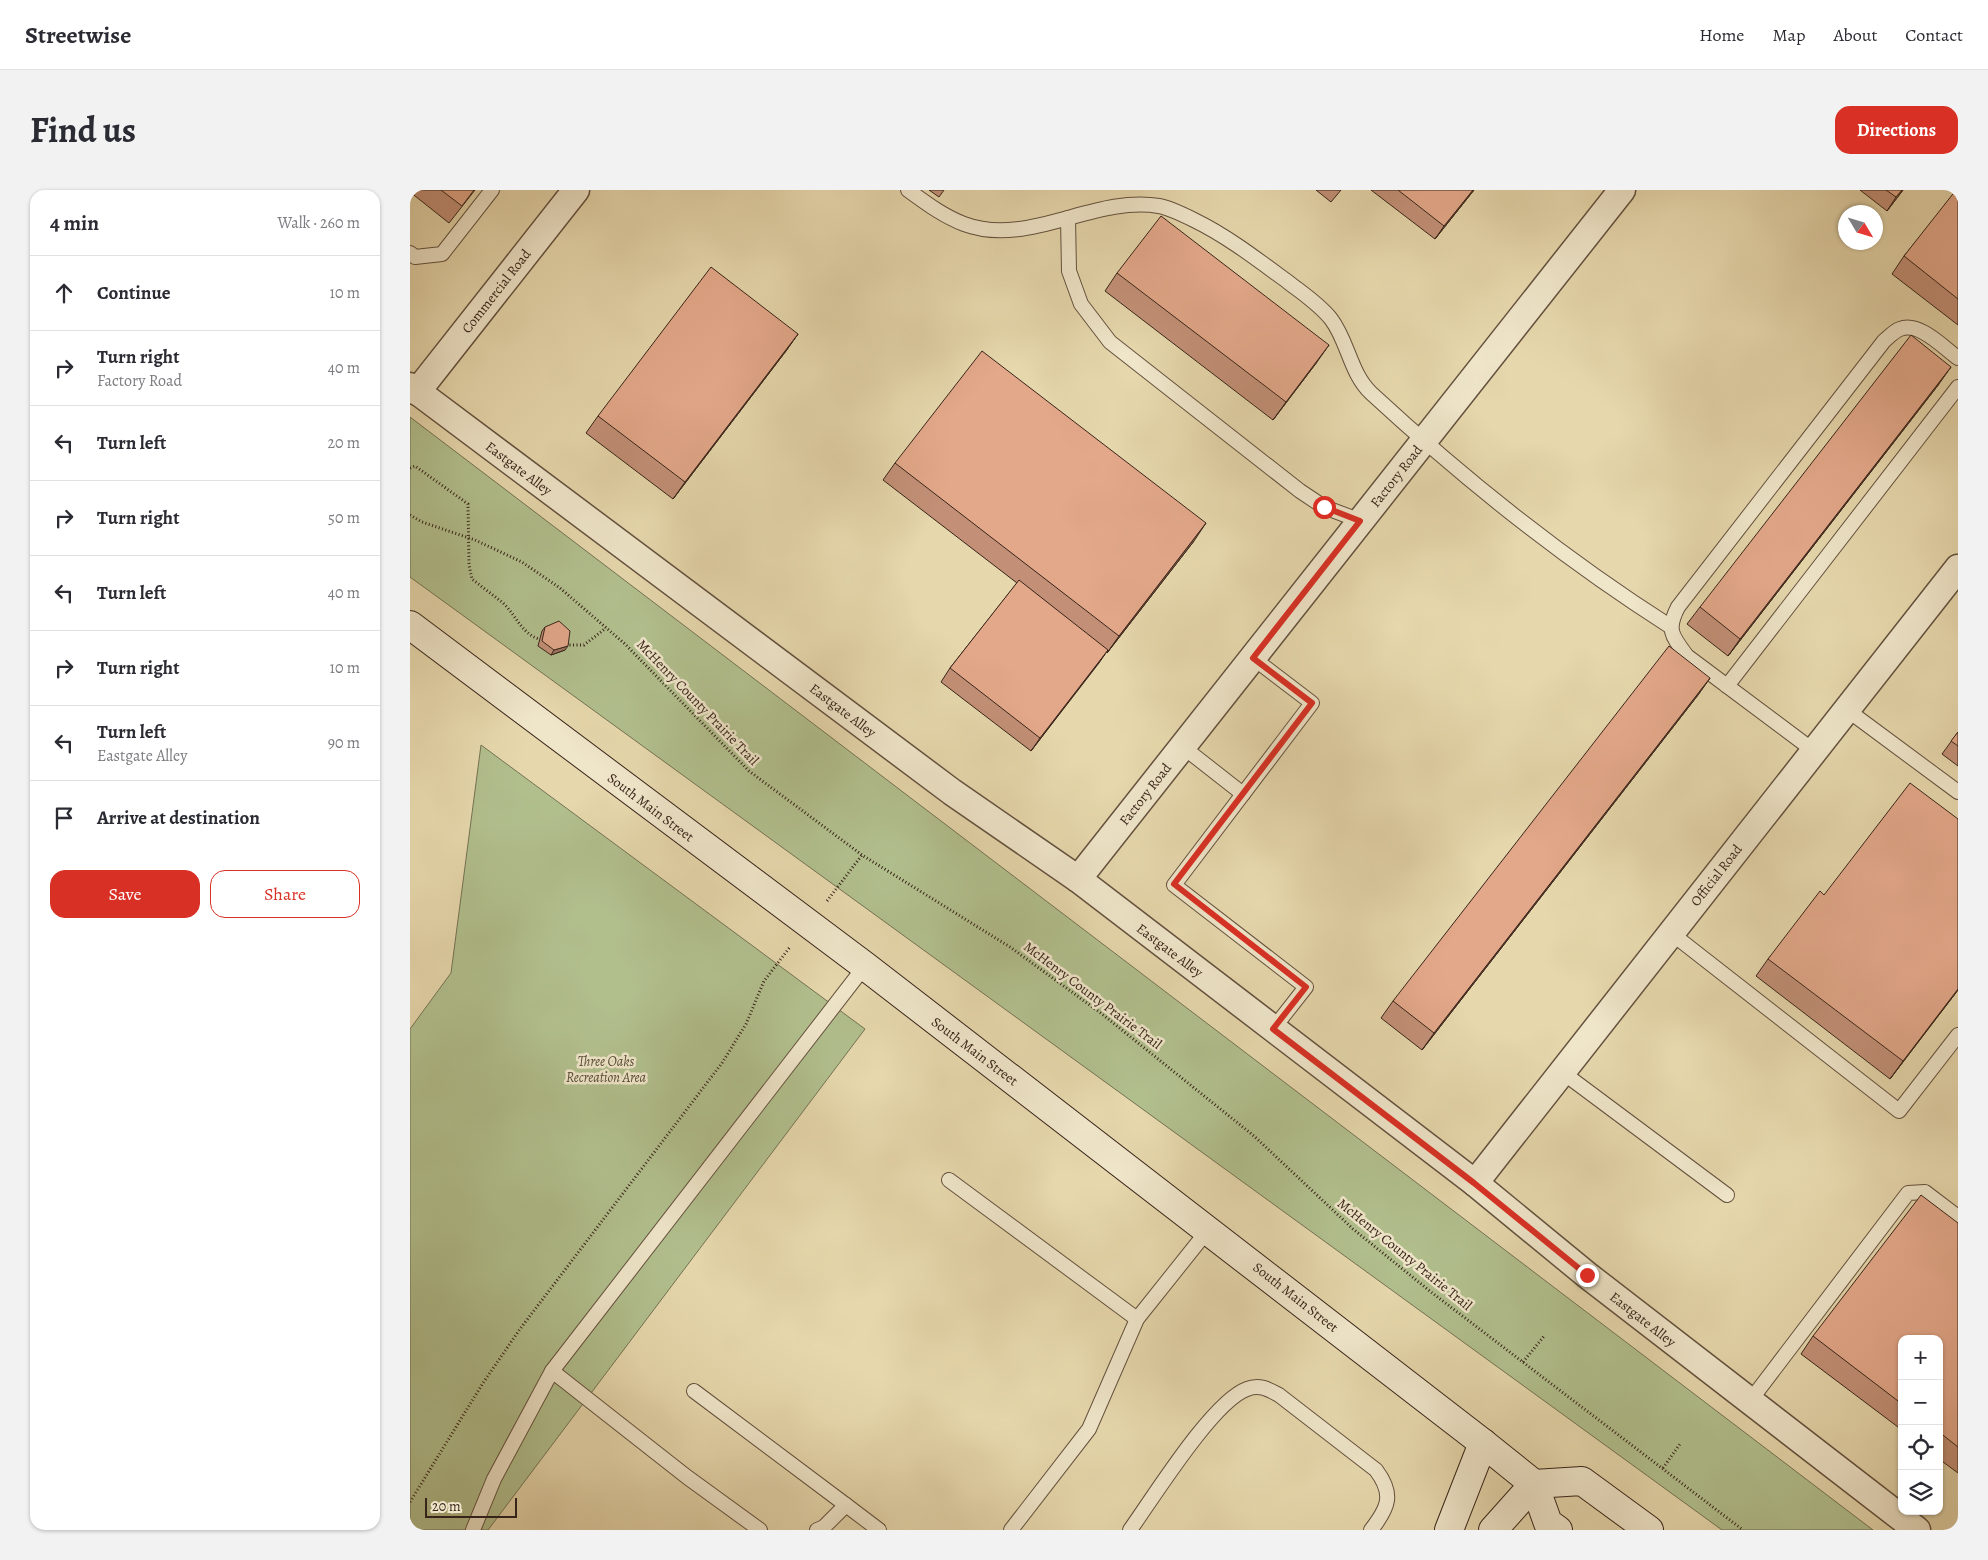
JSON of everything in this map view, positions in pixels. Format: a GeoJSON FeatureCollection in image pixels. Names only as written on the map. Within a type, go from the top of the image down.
{"type":"FeatureCollection","features":[{"type":"Feature","properties":{"kind":"street","name":"Commercial Road"},"geometry":{"type":"LineString","coordinates":[[413,389],[576,190]]}},
{"type":"Feature","properties":{"kind":"street","name":"Factory Road"},"geometry":{"type":"LineString","coordinates":[[1078,880],[1620,191]]}},
{"type":"Feature","properties":{"kind":"street","name":"Eastgate Alley"},"geometry":{"type":"LineString","coordinates":[[413,389],[944,786],[1078,880],[1474,1183],[1587,1275],[1917,1530]]}},
{"type":"Feature","properties":{"kind":"street","name":"Official Road"},"geometry":{"type":"LineString","coordinates":[[1474,1183],[1958,568]]}},
{"type":"Feature","properties":{"kind":"street","name":"South Main Street"},"geometry":{"type":"LineString","coordinates":[[410,625],[865,966],[1534,1484]]}},
{"type":"Feature","properties":{"kind":"street"},"geometry":{"type":"LineString","coordinates":[[1449,1530],[1483,1443]]}},
{"type":"Feature","properties":{"kind":"street"},"geometry":{"type":"LineString","coordinates":[[1493,1530],[1534,1484],[1582,1481],[1649,1530]]}},
{"type":"Feature","properties":{"kind":"street"},"geometry":{"type":"LineString","coordinates":[[1534,1484],[1548,1522],[1558,1530]]}},
{"type":"Feature","properties":{"kind":"lane"},"geometry":{"type":"LineString","coordinates":[[410,252],[415,257],[442,254],[492,190]]}},
{"type":"Feature","properties":{"kind":"lane"},"geometry":{"type":"LineString","coordinates":[[908,190],[932,208],[965,225],[986,229],[1010,230],[1133,205],[1160,206],[1193,220],[1221,236],[1311,300],[1331,319],[1363,383],[1463,475],[1625,598],[1671,627]]}},
{"type":"Feature","properties":{"kind":"lane"},"geometry":{"type":"LineString","coordinates":[[1068,218],[1069,271],[1081,304],[1110,342],[1300,492],[1324,507],[1360,521]]}},
{"type":"Feature","properties":{"kind":"lane"},"geometry":{"type":"LineString","coordinates":[[1814,751],[1686,656],[1672,636],[1671,621],[1678,607],[1884,341],[1900,329],[1914,328],[1927,335],[1958,358]]}},
{"type":"Feature","properties":{"kind":"lane"},"geometry":{"type":"LineString","coordinates":[[1728,686],[1958,387]]}},
{"type":"Feature","properties":{"kind":"lane"},"geometry":{"type":"LineString","coordinates":[[1253,658],[1312,703],[1174,884],[1306,987],[1273,1029]]}},
{"type":"Feature","properties":{"kind":"lane"},"geometry":{"type":"LineString","coordinates":[[1846,709],[1958,792]]}},
{"type":"Feature","properties":{"kind":"lane"},"geometry":{"type":"LineString","coordinates":[[1182,747],[1243,794]]}},
{"type":"Feature","properties":{"kind":"lane"},"geometry":{"type":"LineString","coordinates":[[1671,933],[1899,1111],[1958,1035]]}},
{"type":"Feature","properties":{"kind":"lane"},"geometry":{"type":"LineString","coordinates":[[473,1530],[494,1479],[552,1371],[865,966]]}},
{"type":"Feature","properties":{"kind":"lane"},"geometry":{"type":"LineString","coordinates":[[1562,1072],[1727,1195]]}},
{"type":"Feature","properties":{"kind":"lane"},"geometry":{"type":"LineString","coordinates":[[950,1180],[1137,1319]]}},
{"type":"Feature","properties":{"kind":"lane"},"geometry":{"type":"LineString","coordinates":[[1750,1401],[1908,1193],[1926,1192],[1958,1217]]}},
{"type":"Feature","properties":{"kind":"lane"},"geometry":{"type":"LineString","coordinates":[[1010,1530],[1089,1428],[1137,1319],[1208,1230]]}},
{"type":"Feature","properties":{"kind":"lane"},"geometry":{"type":"LineString","coordinates":[[552,1371],[688,1477],[760,1530]]}},
{"type":"Feature","properties":{"kind":"lane"},"geometry":{"type":"LineString","coordinates":[[1130,1530],[1216,1411],[1246,1389],[1264,1386],[1339,1441],[1376,1470],[1382,1477],[1387,1484],[1389,1496],[1382,1516],[1371,1530]]}},
{"type":"Feature","properties":{"kind":"lane"},"geometry":{"type":"LineString","coordinates":[[694,1391],[879,1530]]}},
{"type":"Feature","properties":{"kind":"lane"},"geometry":{"type":"LineString","coordinates":[[817,1530],[824,1528],[846,1505]]}},
{"type":"Feature","properties":{"kind":"path"},"geometry":{"type":"LineString","coordinates":[[410,468],[415,466],[468,504],[469,564],[472,579],[505,605],[521,627],[536,638],[544,640]]}},
{"type":"Feature","properties":{"kind":"path","name":"McHenry County Prairie Trail"},"geometry":{"type":"LineString","coordinates":[[410,515],[422,522],[469,537],[522,562],[560,588],[625,644],[749,771],[862,855],[1010,947],[1102,1014],[1254,1136],[1354,1229],[1431,1292],[1744,1530]]}},
{"type":"Feature","properties":{"kind":"path"},"geometry":{"type":"LineString","coordinates":[[563,644],[584,645],[606,628]]}},
{"type":"Feature","properties":{"kind":"path"},"geometry":{"type":"LineString","coordinates":[[410,1502],[483,1383],[520,1329],[722,1063],[746,1024],[764,981],[862,855]]}},
{"type":"Feature","properties":{"kind":"path"},"geometry":{"type":"LineString","coordinates":[[1523,1362],[1545,1335]]}},
{"type":"Feature","properties":{"kind":"path"},"geometry":{"type":"LineString","coordinates":[[1663,1468],[1680,1444]]}},
{"type":"Feature","properties":{"kind":"green space"},"geometry":{"type":"Polygon","coordinates":[[[410,417],[1873,1530],[1722,1530],[410,577],[410,417]]]}},
{"type":"Feature","properties":{"kind":"green space","name":"Three Oaks Recreation Area"},"geometry":{"type":"Polygon","coordinates":[[[481,745],[865,1029],[488,1530],[410,1530],[410,1029],[451,973],[481,745]]]}},
{"type":"Feature","properties":{"kind":"building"},"geometry":{"type":"Polygon","coordinates":[[[441,190],[474,190],[462,206],[441,190]]]}},
{"type":"Feature","properties":{"kind":"building"},"geometry":{"type":"Polygon","coordinates":[[[1398,190],[1473,190],[1444,226],[1398,190]]]}},
{"type":"Feature","properties":{"kind":"building"},"geometry":{"type":"Polygon","coordinates":[[[1886,190],[1902,190],[1896,197],[1886,190]]]}},
{"type":"Feature","properties":{"kind":"building"},"geometry":{"type":"Polygon","coordinates":[[[1956,190],[1958,190],[1958,299],[1904,256],[1956,190]]]}},
{"type":"Feature","properties":{"kind":"building"},"geometry":{"type":"Polygon","coordinates":[[[1161,216],[1329,345],[1286,402],[1117,273],[1161,216]]]}},
{"type":"Feature","properties":{"kind":"building"},"geometry":{"type":"Polygon","coordinates":[[[711,267],[798,334],[685,482],[598,416],[711,267]]]}},
{"type":"Feature","properties":{"kind":"building"},"geometry":{"type":"Polygon","coordinates":[[[1911,335],[1951,367],[1740,639],[1700,607],[1911,335]]]}},
{"type":"Feature","properties":{"kind":"building"},"geometry":{"type":"Polygon","coordinates":[[[982,351],[1206,523],[1119,636],[895,463],[982,351]]]}},
{"type":"Feature","properties":{"kind":"building"},"geometry":{"type":"Polygon","coordinates":[[[1019,580],[1108,650],[1040,738],[950,668],[1019,580]]]}},
{"type":"Feature","properties":{"kind":"building"},"geometry":{"type":"Polygon","coordinates":[[[559,621],[570,631],[568,646],[554,650],[542,641],[545,627],[559,621]]]}},
{"type":"Feature","properties":{"kind":"building"},"geometry":{"type":"Polygon","coordinates":[[[1669,646],[1710,678],[1434,1033],[1393,1001],[1669,646]]]}},
{"type":"Feature","properties":{"kind":"building"},"geometry":{"type":"Polygon","coordinates":[[[1958,732],[1958,746],[1951,741],[1958,732]]]}},
{"type":"Feature","properties":{"kind":"building"},"geometry":{"type":"Polygon","coordinates":[[[1910,783],[1958,819],[1958,989],[1903,1061],[1768,959],[1820,891],[1824,895],[1910,783]]]}},
{"type":"Feature","properties":{"kind":"building"},"geometry":{"type":"Polygon","coordinates":[[[1921,1195],[1958,1223],[1958,1447],[1943,1435],[1943,1335],[1898,1335],[1898,1401],[1813,1336],[1921,1195]]]}},
{"type":"Feature","properties":{"kind":"route"},"geometry":{"type":"LineString","coordinates":[[1324,507],[1360,521],[1253,658],[1312,703],[1174,884],[1306,987],[1273,1029],[1474,1183],[1587,1275]]}}]}
